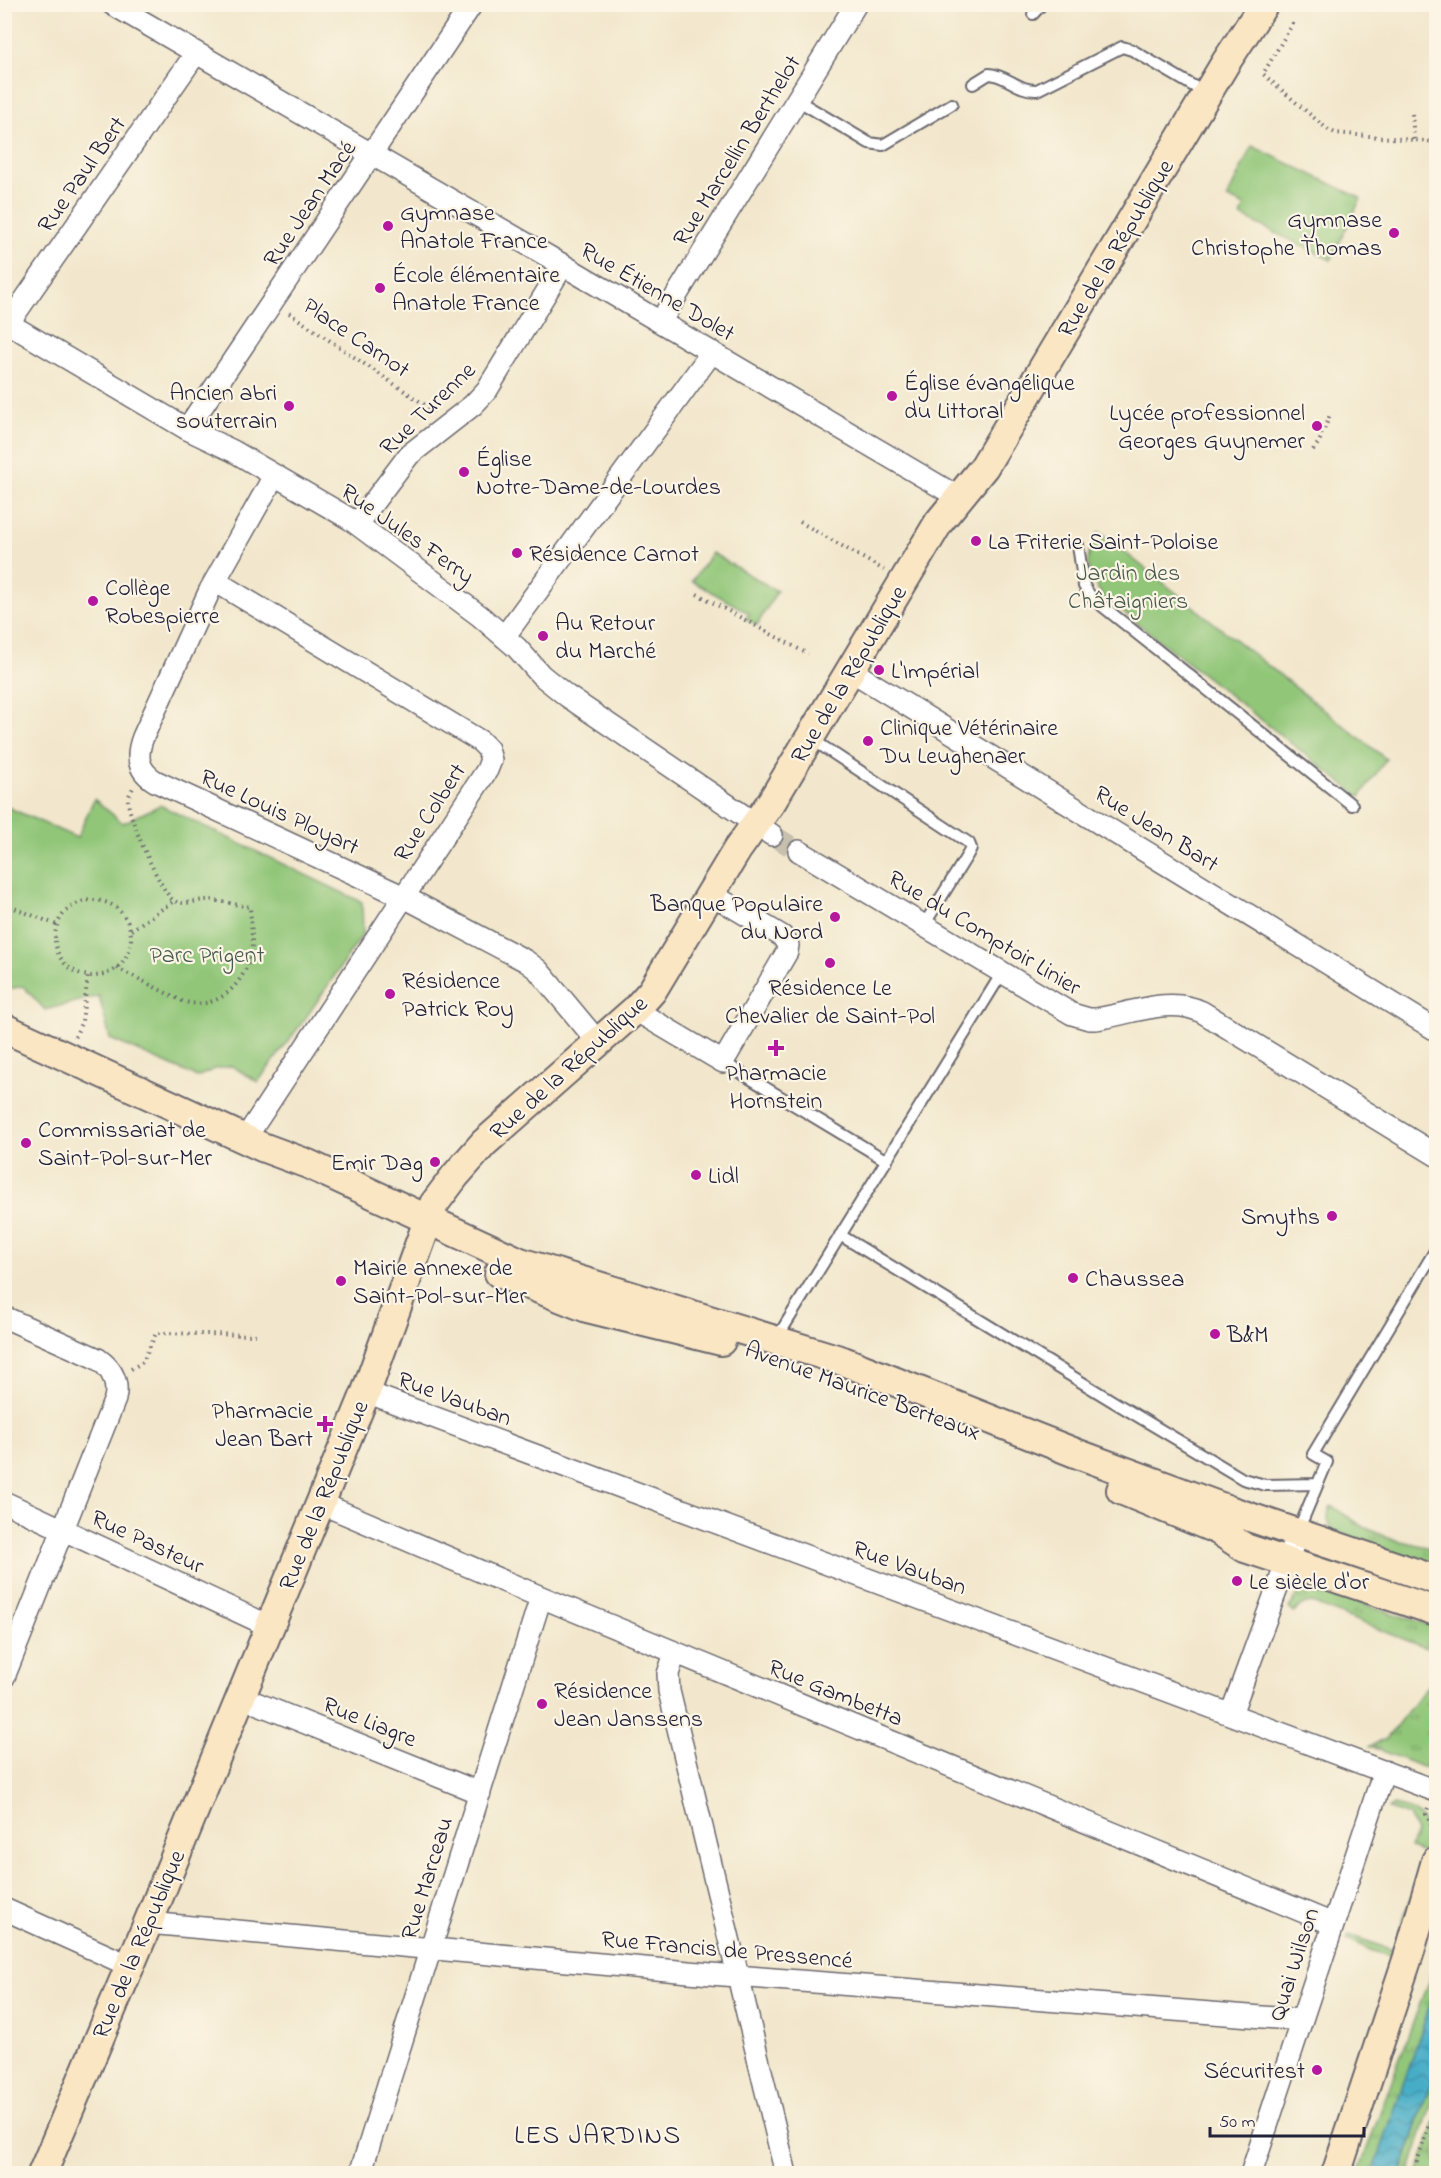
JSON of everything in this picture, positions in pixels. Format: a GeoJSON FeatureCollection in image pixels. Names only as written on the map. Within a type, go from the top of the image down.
{"type":"FeatureCollection","features":[{"type":"Feature","properties":{"kind":"street","name":"Rue Étienne Dolet"},"geometry":{"type":"LineString","coordinates":[[112,4],[564,265],[958,497]]}},
{"type":"Feature","properties":{"kind":"street","name":"Rue Jean Macé"},"geometry":{"type":"LineString","coordinates":[[188,429],[472,4]]}},
{"type":"Feature","properties":{"kind":"street","name":"Rue Marcellin Berthelot"},"geometry":{"type":"LineString","coordinates":[[660,322],[856,4]]}},
{"type":"Feature","properties":{"kind":"street","name":"Rue de la République"},"geometry":{"type":"LineString","coordinates":[[42,2174],[148,1923],[366,1392],[425,1227],[442,1192],[476,1152],[635,1010],[652,991],[737,850],[764,830],[810,738],[903,581],[939,522],[984,467],[1207,94],[1264,4]]}},
{"type":"Feature","properties":{"kind":"street","name":"Rue Paul Bert"},"geometry":{"type":"LineString","coordinates":[[6,323],[196,52]]}},
{"type":"Feature","properties":{"kind":"street","name":"Rue Turenne"},"geometry":{"type":"LineString","coordinates":[[357,524],[409,455],[473,405],[494,382],[564,265]]}},
{"type":"Feature","properties":{"kind":"street","name":"Rue Jules Ferry"},"geometry":{"type":"LineString","coordinates":[[6,323],[357,524],[450,592],[504,637],[541,675],[567,696],[764,830]]}},
{"type":"Feature","properties":{"kind":"street"},"geometry":{"type":"LineString","coordinates":[[504,637],[712,352]]}},
{"type":"Feature","properties":{"kind":"street"},"geometry":{"type":"LineString","coordinates":[[142,770],[138,759],[143,736],[215,581],[274,476]]}},
{"type":"Feature","properties":{"kind":"street","name":"Rue Colbert"},"geometry":{"type":"LineString","coordinates":[[215,581],[480,741],[490,752],[491,760],[487,771],[404,897],[253,1143]]}},
{"type":"Feature","properties":{"kind":"street","name":"Rue Jean Bart"},"geometry":{"type":"LineString","coordinates":[[850,670],[1437,1030]]}},
{"type":"Feature","properties":{"kind":"street","name":"Rue Louis Ployart"},"geometry":{"type":"LineString","coordinates":[[142,770],[160,783],[404,897],[530,964],[538,970],[598,1042]]}},
{"type":"Feature","properties":{"kind":"street","name":"Rue du Comptoir Linier"},"geometry":{"type":"LineString","coordinates":[[799,851],[1062,1009],[1089,1019],[1174,1005],[1195,1009],[1437,1155]]}},
{"type":"Feature","properties":{"kind":"street"},"geometry":{"type":"LineString","coordinates":[[635,1010],[723,1062],[788,945],[782,936],[711,894]]}},
{"type":"Feature","properties":{"kind":"street","name":"Avenue Maurice Berteaux"},"geometry":{"type":"LineString","coordinates":[[4,1028],[253,1143],[308,1164],[425,1227],[520,1262],[772,1346],[863,1368],[1078,1454],[1297,1534],[1437,1580]]}},
{"type":"Feature","properties":{"kind":"street"},"geometry":{"type":"LineString","coordinates":[[4,1317],[98,1359],[111,1370],[115,1379],[114,1399],[4,1677]]}},
{"type":"Feature","properties":{"kind":"street","name":"Avenue Maurice Berteaux"},"geometry":{"type":"LineString","coordinates":[[772,1346],[817,1368],[1211,1527],[1245,1548],[1437,1611]]}},
{"type":"Feature","properties":{"kind":"street","name":"Rue Vauban"},"geometry":{"type":"LineString","coordinates":[[366,1392],[1437,1791]]}},
{"type":"Feature","properties":{"kind":"street","name":"Rue Pasteur"},"geometry":{"type":"LineString","coordinates":[[4,1502],[269,1626]]}},
{"type":"Feature","properties":{"kind":"street","name":"Rue Gambetta"},"geometry":{"type":"LineString","coordinates":[[320,1503],[675,1653],[1333,1924]]}},
{"type":"Feature","properties":{"kind":"street"},"geometry":{"type":"LineString","coordinates":[[1231,1714],[1297,1534]]}},
{"type":"Feature","properties":{"kind":"street","name":"Rue Marceau"},"geometry":{"type":"LineString","coordinates":[[360,2174],[541,1597]]}},
{"type":"Feature","properties":{"kind":"street"},"geometry":{"type":"LineString","coordinates":[[675,1653],[668,1674],[669,1691],[786,2174]]}},
{"type":"Feature","properties":{"kind":"street","name":"Rue Liagre"},"geometry":{"type":"LineString","coordinates":[[241,1697],[480,1793]]}},
{"type":"Feature","properties":{"kind":"street","name":"Quai Wilson"},"geometry":{"type":"LineString","coordinates":[[1251,2174],[1384,1771]]}},
{"type":"Feature","properties":{"kind":"street"},"geometry":{"type":"LineString","coordinates":[[1336,2174],[1410,1951],[1437,1861]]}},
{"type":"Feature","properties":{"kind":"street"},"geometry":{"type":"LineString","coordinates":[[4,1909],[130,1966]]}},
{"type":"Feature","properties":{"kind":"street","name":"Rue Francis de Pressencé"},"geometry":{"type":"LineString","coordinates":[[148,1923],[738,1976],[1302,2020]]}},
{"type":"Feature","properties":{"kind":"street"},"geometry":{"type":"LineString","coordinates":[[1353,2174],[1437,1930]]}},
{"type":"Feature","properties":{"kind":"lane"},"geometry":{"type":"LineString","coordinates":[[1033,14],[1042,4]]}},
{"type":"Feature","properties":{"kind":"lane"},"geometry":{"type":"LineString","coordinates":[[973,84],[989,74],[1001,76],[1022,89],[1037,90],[1122,47],[1132,50],[1207,94]]}},
{"type":"Feature","properties":{"kind":"lane"},"geometry":{"type":"LineString","coordinates":[[797,100],[869,143],[883,145],[952,104]]}},
{"type":"Feature","properties":{"kind":"lane"},"geometry":{"type":"LineString","coordinates":[[1078,545],[1084,586],[1091,597],[1352,805]]}},
{"type":"Feature","properties":{"kind":"lane"},"geometry":{"type":"LineString","coordinates":[[810,738],[970,844],[968,854],[924,925]]}},
{"type":"Feature","properties":{"kind":"lane"},"geometry":{"type":"LineString","coordinates":[[772,1346],[1002,973]]}},
{"type":"Feature","properties":{"kind":"lane"},"geometry":{"type":"LineString","coordinates":[[723,1062],[887,1161]]}},
{"type":"Feature","properties":{"kind":"lane"},"geometry":{"type":"LineString","coordinates":[[840,1235],[1250,1482],[1272,1485],[1317,1484]]}},
{"type":"Feature","properties":{"kind":"lane"},"geometry":{"type":"LineString","coordinates":[[1297,1534],[1327,1462],[1313,1454],[1437,1249]]}},
{"type":"Feature","properties":{"kind":"path"},"geometry":{"type":"LineString","coordinates":[[1293,23],[1263,74],[1327,129],[1335,132],[1437,142]]}},
{"type":"Feature","properties":{"kind":"path"},"geometry":{"type":"LineString","coordinates":[[1412,114],[1414,140]]}},
{"type":"Feature","properties":{"kind":"path","name":"Place Carnot"},"geometry":{"type":"LineString","coordinates":[[273,302],[450,422]]}},
{"type":"Feature","properties":{"kind":"path"},"geometry":{"type":"LineString","coordinates":[[1313,450],[1319,442],[1330,415]]}},
{"type":"Feature","properties":{"kind":"path"},"geometry":{"type":"LineString","coordinates":[[800,522],[903,581]]}},
{"type":"Feature","properties":{"kind":"path"},"geometry":{"type":"LineString","coordinates":[[697,594],[808,654]]}},
{"type":"Feature","properties":{"kind":"path"},"geometry":{"type":"LineString","coordinates":[[117,968],[189,1004],[206,1005],[214,1002],[234,987],[242,978],[252,945],[250,907],[208,900],[185,903],[174,901],[167,894],[143,849],[130,813],[128,799],[142,770]]}},
{"type":"Feature","properties":{"kind":"path"},"geometry":{"type":"LineString","coordinates":[[86,900],[106,901],[122,912],[131,930],[132,939],[128,955],[117,968],[108,973],[88,976],[77,972],[60,957],[56,947],[57,925],[68,908],[86,900]]}},
{"type":"Feature","properties":{"kind":"path"},"geometry":{"type":"LineString","coordinates":[[131,930],[174,901]]}},
{"type":"Feature","properties":{"kind":"path"},"geometry":{"type":"LineString","coordinates":[[4,904],[57,925]]}},
{"type":"Feature","properties":{"kind":"path"},"geometry":{"type":"LineString","coordinates":[[66,1057],[82,1021],[88,976]]}},
{"type":"Feature","properties":{"kind":"path"},"geometry":{"type":"LineString","coordinates":[[115,1379],[143,1362],[156,1333],[256,1335]]}},
{"type":"Feature","properties":{"kind":"path"},"geometry":{"type":"LineString","coordinates":[[1413,2174],[1437,2104]]}},
{"type":"Feature","properties":{"kind":"green space"},"geometry":{"type":"Polygon","coordinates":[[[1252,146],[1361,198],[1331,260],[1241,216],[1245,206],[1227,198],[1252,146]]]}},
{"type":"Feature","properties":{"kind":"green space","name":"Jardin des Châtaigniers"},"geometry":{"type":"Polygon","coordinates":[[[1099,532],[1386,759],[1360,797],[1104,597],[1093,581],[1088,565],[1090,549],[1099,532]]]}},
{"type":"Feature","properties":{"kind":"green space"},"geometry":{"type":"Polygon","coordinates":[[[712,553],[777,591],[757,625],[746,619],[749,613],[692,581],[712,553]]]}},
{"type":"Feature","properties":{"kind":"green space","name":"Parc Prigent"},"geometry":{"type":"Polygon","coordinates":[[[94,799],[123,823],[160,805],[362,902],[363,934],[258,1082],[232,1066],[215,1069],[197,1077],[110,1039],[99,996],[45,1010],[23,986],[5,990],[5,806],[77,838],[94,799]]]}},
{"type":"Feature","properties":{"kind":"green space"},"geometry":{"type":"Polygon","coordinates":[[[1331,1506],[1364,1527],[1388,1538],[1436,1549],[1436,1568],[1333,1531],[1328,1519],[1331,1506]]]}},
{"type":"Feature","properties":{"kind":"green space"},"geometry":{"type":"Polygon","coordinates":[[[1307,1588],[1317,1589],[1436,1627],[1436,1652],[1312,1603],[1301,1605],[1294,1613],[1289,1608],[1299,1594],[1307,1588]]]}},
{"type":"Feature","properties":{"kind":"green space"},"geometry":{"type":"Polygon","coordinates":[[[1436,1675],[1436,1764],[1430,1768],[1422,1767],[1370,1746],[1386,1739],[1436,1675]]]}},
{"type":"Feature","properties":{"kind":"green space"},"geometry":{"type":"Polygon","coordinates":[[[1393,1805],[1419,1816],[1426,1827],[1425,1842],[1433,1845],[1401,1960],[1370,1950],[1347,1939],[1349,1935],[1393,1950],[1426,1854],[1410,1848],[1416,1832],[1409,1816],[1389,1809],[1393,1805]]]}},
{"type":"Feature","properties":{"kind":"green space"},"geometry":{"type":"Polygon","coordinates":[[[1436,1960],[1436,1988],[1373,2173],[1358,2173],[1436,1960]]]}},
{"type":"Feature","properties":{"kind":"green space"},"geometry":{"type":"Polygon","coordinates":[[[1436,2066],[1436,2090],[1409,2173],[1401,2174],[1436,2066]]]}},
{"type":"Feature","properties":{"kind":"green space"},"geometry":{"type":"Polygon","coordinates":[[[1436,2118],[1434,2173],[1418,2173],[1436,2118]]]}},
{"type":"Feature","properties":{"kind":"water"},"geometry":{"type":"Polygon","coordinates":[[[1436,1988],[1436,2066],[1401,2173],[1373,2173],[1436,1988]]]}},
{"type":"Feature","properties":{"kind":"tunnel"},"geometry":{"type":"LineString","coordinates":[[772,835],[799,851]]}},
{"type":"Feature","properties":{"kind":"place","name":"Gymnase Anatole France"},"geometry":{"type":"Point","coordinates":[388,226]}},
{"type":"Feature","properties":{"kind":"place","name":"Gymnase Christophe Thomas"},"geometry":{"type":"Point","coordinates":[1394,233]}},
{"type":"Feature","properties":{"kind":"place","name":"École élémentaire Anatole France"},"geometry":{"type":"Point","coordinates":[380,288]}},
{"type":"Feature","properties":{"kind":"place","name":"Église évangélique du Littoral"},"geometry":{"type":"Point","coordinates":[892,396]}},
{"type":"Feature","properties":{"kind":"place","name":"Ancien abri souterrain"},"geometry":{"type":"Point","coordinates":[289,406]}},
{"type":"Feature","properties":{"kind":"place","name":"Lycée professionnel Georges Guynemer"},"geometry":{"type":"Point","coordinates":[1317,426]}},
{"type":"Feature","properties":{"kind":"place","name":"Église Notre-Dame-de-Lourdes"},"geometry":{"type":"Point","coordinates":[464,472]}},
{"type":"Feature","properties":{"kind":"place","name":"La Friterie Saint-Poloise"},"geometry":{"type":"Point","coordinates":[976,541]}},
{"type":"Feature","properties":{"kind":"place","name":"Résidence Carnot"},"geometry":{"type":"Point","coordinates":[517,553]}},
{"type":"Feature","properties":{"kind":"place","name":"Collège Robespierre"},"geometry":{"type":"Point","coordinates":[93,601]}},
{"type":"Feature","properties":{"kind":"place","name":"Au Retour du Marché"},"geometry":{"type":"Point","coordinates":[543,636]}},
{"type":"Feature","properties":{"kind":"place","name":"L'Impérial"},"geometry":{"type":"Point","coordinates":[879,670]}},
{"type":"Feature","properties":{"kind":"place","name":"Clinique Vétérinaire Du Leughenaer"},"geometry":{"type":"Point","coordinates":[868,741]}},
{"type":"Feature","properties":{"kind":"place","name":"Banque Populaire du Nord"},"geometry":{"type":"Point","coordinates":[835,917]}},
{"type":"Feature","properties":{"kind":"place","name":"Résidence Le Chevalier de Saint-Pol"},"geometry":{"type":"Point","coordinates":[830,963]}},
{"type":"Feature","properties":{"kind":"place","name":"Résidence Patrick Roy"},"geometry":{"type":"Point","coordinates":[390,994]}},
{"type":"Feature","properties":{"kind":"place","name":"Pharmacie Hornstein"},"geometry":{"type":"Point","coordinates":[776,1048]}},
{"type":"Feature","properties":{"kind":"place","name":"Commissariat de Saint-Pol-sur-Mer"},"geometry":{"type":"Point","coordinates":[26,1143]}},
{"type":"Feature","properties":{"kind":"place","name":"Emir Dag"},"geometry":{"type":"Point","coordinates":[435,1162]}},
{"type":"Feature","properties":{"kind":"place","name":"Lidl"},"geometry":{"type":"Point","coordinates":[696,1175]}},
{"type":"Feature","properties":{"kind":"place","name":"Smyths"},"geometry":{"type":"Point","coordinates":[1332,1216]}},
{"type":"Feature","properties":{"kind":"place","name":"Chaussea"},"geometry":{"type":"Point","coordinates":[1073,1278]}},
{"type":"Feature","properties":{"kind":"place","name":"Mairie annexe de Saint-Pol-sur-Mer"},"geometry":{"type":"Point","coordinates":[341,1281]}},
{"type":"Feature","properties":{"kind":"place","name":"B&M"},"geometry":{"type":"Point","coordinates":[1215,1334]}},
{"type":"Feature","properties":{"kind":"place","name":"Pharmacie Jean Bart"},"geometry":{"type":"Point","coordinates":[325,1424]}},
{"type":"Feature","properties":{"kind":"place","name":"Le siècle d'or"},"geometry":{"type":"Point","coordinates":[1237,1581]}},
{"type":"Feature","properties":{"kind":"place","name":"Résidence Jean Janssens"},"geometry":{"type":"Point","coordinates":[542,1704]}},
{"type":"Feature","properties":{"kind":"place","name":"Sécuritest"},"geometry":{"type":"Point","coordinates":[1317,2070]}},
{"type":"Feature","properties":{"kind":"district","name":"LES JARDINS"},"geometry":{"type":"Point","coordinates":[598,2134]}}]}
